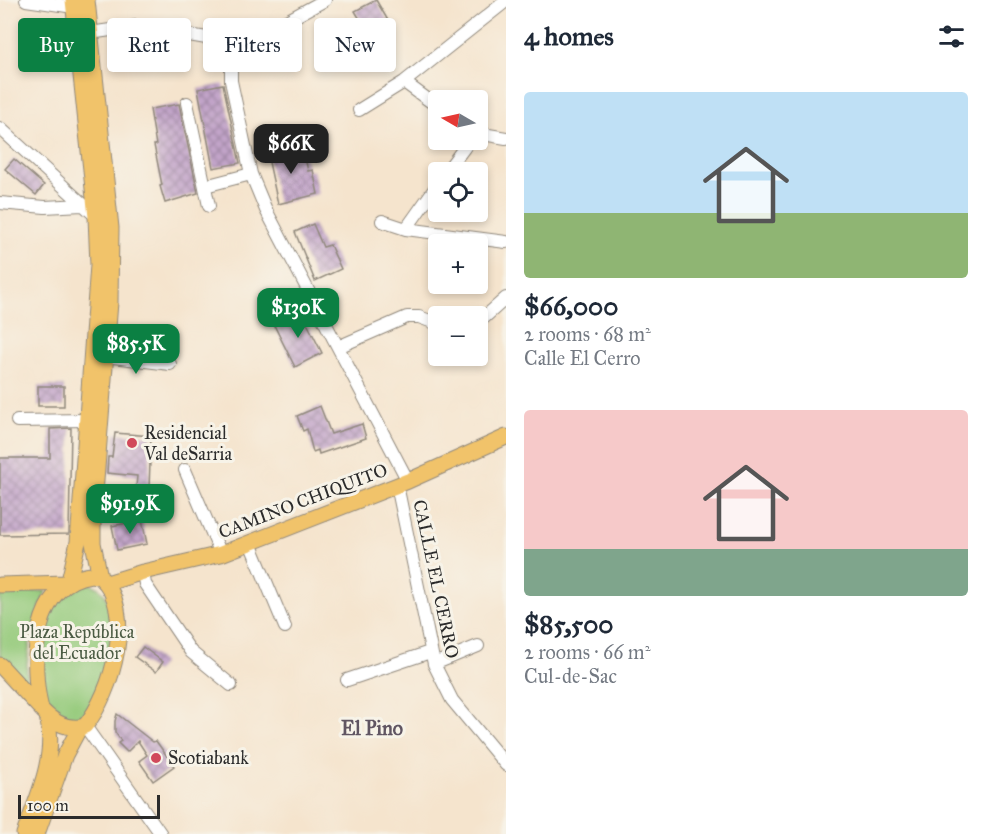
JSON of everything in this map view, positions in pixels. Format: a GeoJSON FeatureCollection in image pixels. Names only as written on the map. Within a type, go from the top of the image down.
{"type":"FeatureCollection","features":[{"type":"Feature","properties":{"kind":"main road"},"geometry":{"type":"LineString","coordinates":[[78,2],[84,18]]}},
{"type":"Feature","properties":{"kind":"main road"},"geometry":{"type":"LineString","coordinates":[[37,834],[63,762],[82,726],[102,699],[113,669],[117,646],[116,607],[104,580],[93,543],[105,356],[78,2]]}},
{"type":"Feature","properties":{"kind":"main road"},"geometry":{"type":"LineString","coordinates":[[24,834],[50,756],[52,735],[34,668],[36,645],[45,615],[56,594],[68,582],[78,542],[88,420],[111,228],[94,72]]}},
{"type":"Feature","properties":{"kind":"main road","name":"CAMINO CHIQUITO"},"geometry":{"type":"LineString","coordinates":[[104,580],[221,554],[403,483],[506,437]]}},
{"type":"Feature","properties":{"kind":"main road"},"geometry":{"type":"LineString","coordinates":[[0,585],[68,582],[91,575],[104,580]]}},
{"type":"Feature","properties":{"kind":"main road"},"geometry":{"type":"LineString","coordinates":[[0,668],[44,712],[66,726],[82,726]]}},
{"type":"Feature","properties":{"kind":"street"},"geometry":{"type":"LineString","coordinates":[[26,0],[78,2]]}},
{"type":"Feature","properties":{"kind":"street"},"geometry":{"type":"LineString","coordinates":[[291,18],[324,0]]}},
{"type":"Feature","properties":{"kind":"street"},"geometry":{"type":"LineString","coordinates":[[359,110],[404,82],[506,1]]}},
{"type":"Feature","properties":{"kind":"street"},"geometry":{"type":"LineString","coordinates":[[95,32],[138,26],[203,37]]}},
{"type":"Feature","properties":{"kind":"street","name":"CALLE EL CERRO"},"geometry":{"type":"LineString","coordinates":[[231,72],[251,174],[266,210],[338,347],[403,483],[432,658],[452,700],[506,765]]}},
{"type":"Feature","properties":{"kind":"street"},"geometry":{"type":"LineString","coordinates":[[404,82],[428,100]]}},
{"type":"Feature","properties":{"kind":"street"},"geometry":{"type":"LineString","coordinates":[[187,103],[209,206]]}},
{"type":"Feature","properties":{"kind":"street"},"geometry":{"type":"LineString","coordinates":[[0,128],[82,205],[111,228]]}},
{"type":"Feature","properties":{"kind":"street"},"geometry":{"type":"LineString","coordinates":[[488,136],[506,138]]}},
{"type":"Feature","properties":{"kind":"street"},"geometry":{"type":"LineString","coordinates":[[206,186],[251,174]]}},
{"type":"Feature","properties":{"kind":"street"},"geometry":{"type":"LineString","coordinates":[[406,229],[428,198]]}},
{"type":"Feature","properties":{"kind":"street"},"geometry":{"type":"LineString","coordinates":[[0,203],[45,207],[82,205]]}},
{"type":"Feature","properties":{"kind":"street"},"geometry":{"type":"LineString","coordinates":[[382,221],[406,229],[506,242]]}},
{"type":"Feature","properties":{"kind":"street"},"geometry":{"type":"LineString","coordinates":[[488,314],[506,298]]}},
{"type":"Feature","properties":{"kind":"street"},"geometry":{"type":"LineString","coordinates":[[338,347],[407,317],[419,317],[428,320]]}},
{"type":"Feature","properties":{"kind":"street"},"geometry":{"type":"LineString","coordinates":[[105,356],[170,364]]}},
{"type":"Feature","properties":{"kind":"street"},"geometry":{"type":"LineString","coordinates":[[17,421],[88,420]]}},
{"type":"Feature","properties":{"kind":"street"},"geometry":{"type":"LineString","coordinates":[[185,470],[221,554]]}},
{"type":"Feature","properties":{"kind":"street"},"geometry":{"type":"LineString","coordinates":[[250,543],[285,627]]}},
{"type":"Feature","properties":{"kind":"street"},"geometry":{"type":"LineString","coordinates":[[143,572],[145,584],[191,652],[231,685]]}},
{"type":"Feature","properties":{"kind":"street"},"geometry":{"type":"LineString","coordinates":[[347,680],[478,646]]}},
{"type":"Feature","properties":{"kind":"street"},"geometry":{"type":"LineString","coordinates":[[82,726],[161,834]]}},
{"type":"Feature","properties":{"kind":"green space","name":"Plaza República del Ecuador"},"geometry":{"type":"Polygon","coordinates":[[[83,583],[99,588],[108,601],[112,619],[111,641],[107,663],[92,702],[84,714],[71,721],[57,712],[47,699],[40,663],[42,643],[54,607],[65,592],[83,583]]]}},
{"type":"Feature","properties":{"kind":"green space"},"geometry":{"type":"Polygon","coordinates":[[[0,591],[46,591],[31,634],[27,687],[0,659],[0,591]]]}},
{"type":"Feature","properties":{"kind":"building"},"geometry":{"type":"Polygon","coordinates":[[[376,0],[387,18],[359,18],[355,11],[376,0]]]}},
{"type":"Feature","properties":{"kind":"building"},"geometry":{"type":"Polygon","coordinates":[[[223,84],[240,163],[213,168],[198,89],[223,84]]]}},
{"type":"Feature","properties":{"kind":"building"},"geometry":{"type":"Polygon","coordinates":[[[179,104],[198,193],[165,203],[160,186],[162,185],[150,109],[179,104]]]}},
{"type":"Feature","properties":{"kind":"building"},"geometry":{"type":"Polygon","coordinates":[[[302,144],[308,171],[313,170],[318,194],[278,204],[267,153],[302,144]]]}},
{"type":"Feature","properties":{"kind":"building"},"geometry":{"type":"Polygon","coordinates":[[[14,159],[44,185],[36,195],[5,169],[14,159]]]}},
{"type":"Feature","properties":{"kind":"building"},"geometry":{"type":"Polygon","coordinates":[[[313,224],[323,247],[330,245],[341,269],[315,281],[295,232],[313,224]]]}},
{"type":"Feature","properties":{"kind":"building"},"geometry":{"type":"Polygon","coordinates":[[[301,311],[322,353],[295,367],[274,325],[301,311]]]}},
{"type":"Feature","properties":{"kind":"building"},"geometry":{"type":"Polygon","coordinates":[[[124,332],[156,335],[155,352],[123,349],[124,332]]]}},
{"type":"Feature","properties":{"kind":"building"},"geometry":{"type":"Polygon","coordinates":[[[38,386],[64,386],[64,406],[38,406],[38,386]]]}},
{"type":"Feature","properties":{"kind":"building"},"geometry":{"type":"Polygon","coordinates":[[[320,406],[331,434],[362,424],[366,438],[319,454],[318,450],[313,452],[307,429],[303,431],[297,416],[320,406]]]}},
{"type":"Feature","properties":{"kind":"building"},"geometry":{"type":"Polygon","coordinates":[[[71,428],[69,534],[0,535],[0,458],[50,458],[50,429],[71,428]]]}},
{"type":"Feature","properties":{"kind":"building"},"geometry":{"type":"Polygon","coordinates":[[[115,433],[151,436],[149,488],[136,487],[137,476],[107,473],[108,457],[112,457],[115,433]]]}},
{"type":"Feature","properties":{"kind":"building"},"geometry":{"type":"Polygon","coordinates":[[[142,520],[147,544],[117,550],[112,526],[142,520]]]}},
{"type":"Feature","properties":{"kind":"building"},"geometry":{"type":"Polygon","coordinates":[[[143,647],[163,662],[156,672],[135,657],[143,647]]]}},
{"type":"Feature","properties":{"kind":"building"},"geometry":{"type":"Polygon","coordinates":[[[117,714],[153,742],[156,741],[174,766],[153,781],[139,761],[147,755],[138,741],[127,752],[118,743],[121,741],[115,732],[117,714]]]}},
{"type":"Feature","properties":{"kind":"place","name":"Residencial Val deSarria"},"geometry":{"type":"Point","coordinates":[132,443]}},
{"type":"Feature","properties":{"kind":"place","name":"Scotiabank"},"geometry":{"type":"Point","coordinates":[156,758]}},
{"type":"Feature","properties":{"kind":"district","name":"El Pino"},"geometry":{"type":"Point","coordinates":[372,728]}}]}
